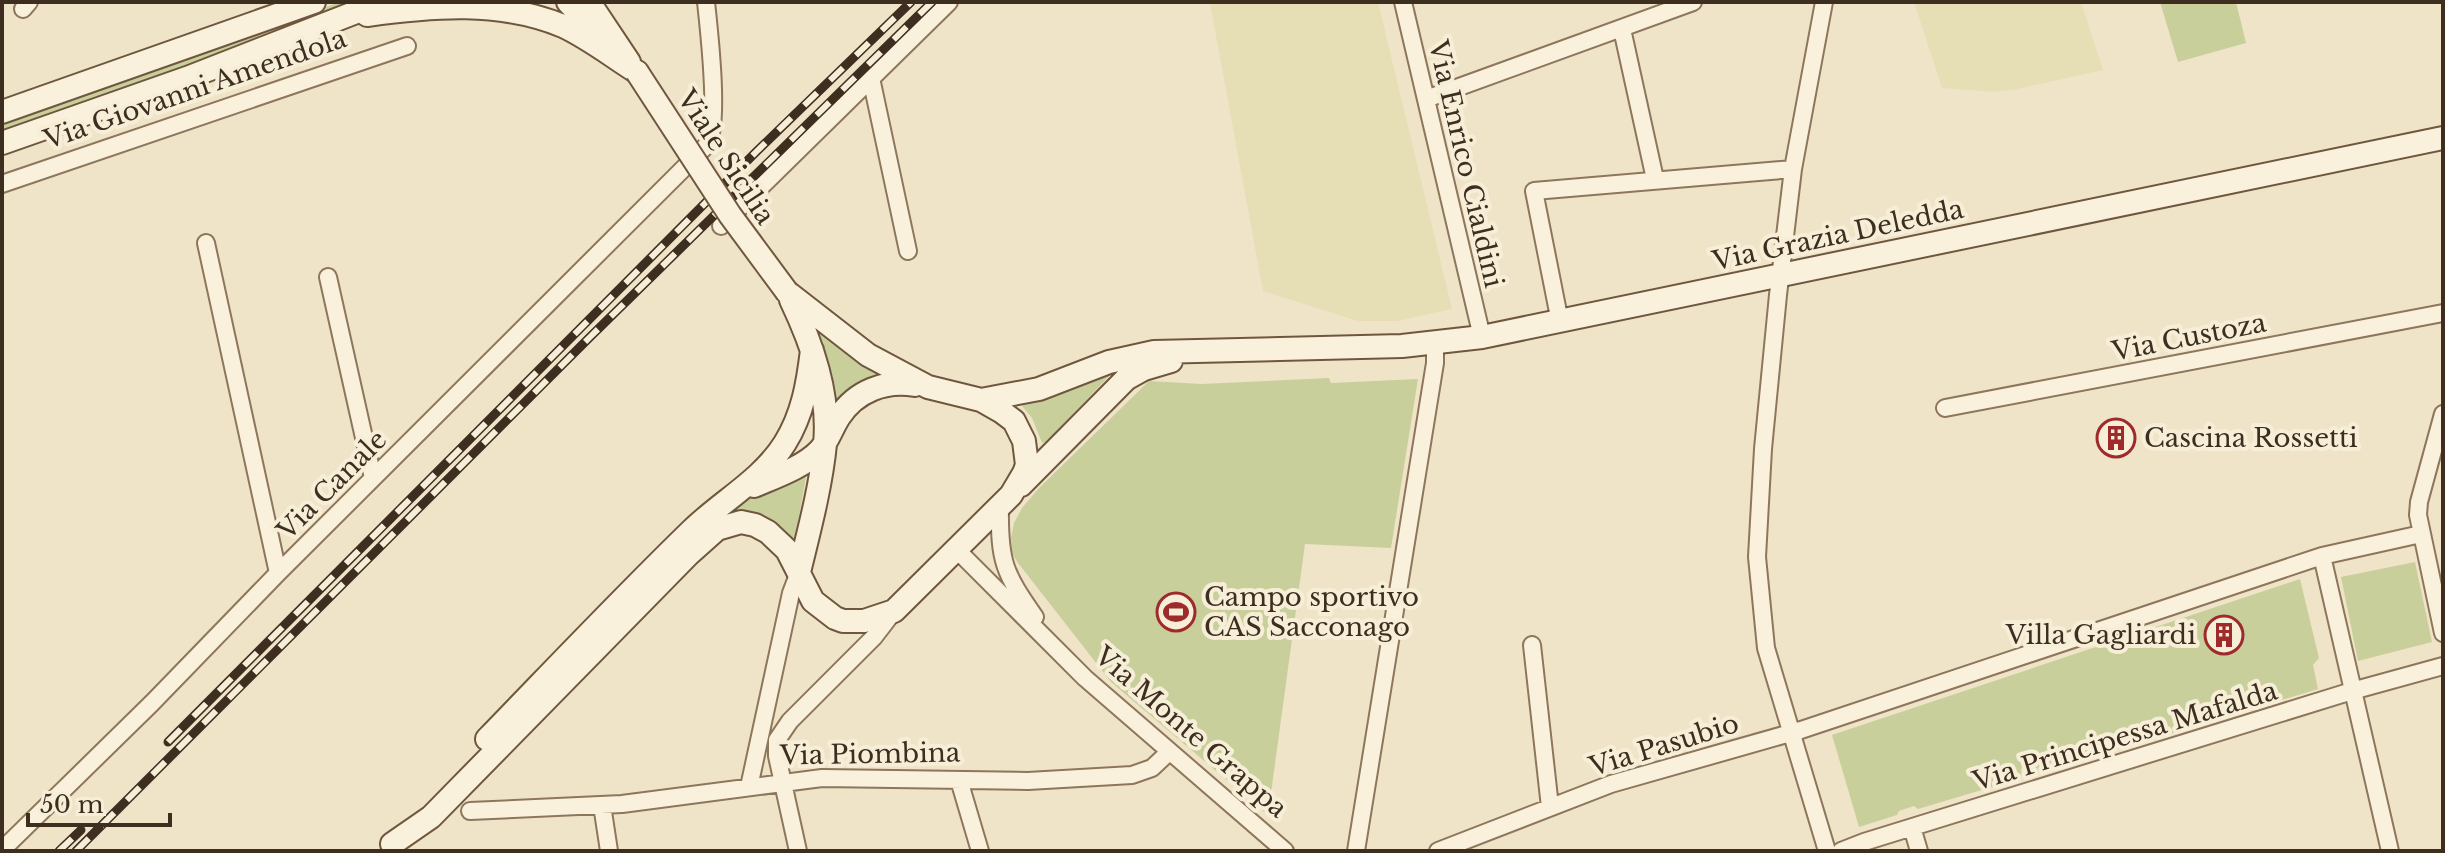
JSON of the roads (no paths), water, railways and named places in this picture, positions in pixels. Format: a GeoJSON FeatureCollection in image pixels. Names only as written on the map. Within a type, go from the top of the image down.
{"type":"FeatureCollection","features":[{"type":"Feature","properties":{"kind":"main road","name":"Via Giovanni Amendola"},"geometry":{"type":"LineString","coordinates":[[2,112],[314,2]]}},
{"type":"Feature","properties":{"kind":"main road","name":"Via Giovanni Amendola"},"geometry":{"type":"LineString","coordinates":[[2,143],[187,78],[382,2]]}},
{"type":"Feature","properties":{"kind":"main road"},"geometry":{"type":"LineString","coordinates":[[568,2],[596,32],[620,51]]}},
{"type":"Feature","properties":{"kind":"main road"},"geometry":{"type":"LineString","coordinates":[[589,2],[620,51]]}},
{"type":"Feature","properties":{"kind":"main road"},"geometry":{"type":"LineString","coordinates":[[342,19],[426,8],[509,10],[570,30],[637,72]]}},
{"type":"Feature","properties":{"kind":"main road","name":"Viale Sicilia"},"geometry":{"type":"LineString","coordinates":[[620,51],[748,241],[787,292]]}},
{"type":"Feature","properties":{"kind":"main road","name":"Via Grazia Deledda"},"geometry":{"type":"LineString","coordinates":[[981,400],[1039,389],[1109,362],[1154,352],[1239,352],[1435,344],[1482,337],[2443,138]]}},
{"type":"Feature","properties":{"kind":"main road","name":"Via Monte Grappa"},"geometry":{"type":"LineString","coordinates":[[787,292],[812,350],[822,390],[825,443],[799,572]]}},
{"type":"Feature","properties":{"kind":"main road","name":"Via Monte Grappa"},"geometry":{"type":"LineString","coordinates":[[787,292],[858,349],[928,387]]}},
{"type":"Feature","properties":{"kind":"main road"},"geometry":{"type":"LineString","coordinates":[[389,848],[420,807],[678,544],[774,459],[792,431],[805,396],[812,350]]}},
{"type":"Feature","properties":{"kind":"main road","name":"Via Grazia Deledda"},"geometry":{"type":"LineString","coordinates":[[1006,501],[1135,373],[1166,362],[1239,352]]}},
{"type":"Feature","properties":{"kind":"main road","name":"Via Monte Grappa"},"geometry":{"type":"LineString","coordinates":[[825,443],[844,411],[871,389],[895,383],[928,387],[981,400],[1014,421],[1024,441],[1027,465],[1006,501],[957,550]]}},
{"type":"Feature","properties":{"kind":"main road"},"geometry":{"type":"LineString","coordinates":[[739,493],[788,471],[818,452],[825,443]]}},
{"type":"Feature","properties":{"kind":"main road"},"geometry":{"type":"LineString","coordinates":[[389,848],[431,817],[717,529],[741,522],[768,532],[787,550],[813,601],[843,621],[864,621],[894,611],[957,550]]}},
{"type":"Feature","properties":{"kind":"street"},"geometry":{"type":"LineString","coordinates":[[596,2],[606,25]]}},
{"type":"Feature","properties":{"kind":"street","name":"Via Canale"},"geometry":{"type":"LineString","coordinates":[[2,850],[710,142],[713,129],[706,2]]}},
{"type":"Feature","properties":{"kind":"street"},"geometry":{"type":"LineString","coordinates":[[721,226],[949,2]]}},
{"type":"Feature","properties":{"kind":"street","name":"Via Enrico Cialdini"},"geometry":{"type":"LineString","coordinates":[[1403,2],[1482,337]]}},
{"type":"Feature","properties":{"kind":"street"},"geometry":{"type":"LineString","coordinates":[[1426,99],[1693,2]]}},
{"type":"Feature","properties":{"kind":"street"},"geometry":{"type":"LineString","coordinates":[[1824,2],[1793,169],[1780,276],[1762,460],[1757,557],[1766,648],[1827,851]]}},
{"type":"Feature","properties":{"kind":"street"},"geometry":{"type":"LineString","coordinates":[[1622,29],[1655,179]]}},
{"type":"Feature","properties":{"kind":"street","name":"Via Giovanni Amendola"},"geometry":{"type":"LineString","coordinates":[[2,184],[407,46]]}},
{"type":"Feature","properties":{"kind":"street"},"geometry":{"type":"LineString","coordinates":[[871,78],[908,251]]}},
{"type":"Feature","properties":{"kind":"street"},"geometry":{"type":"LineString","coordinates":[[1560,322],[1534,191],[1793,169]]}},
{"type":"Feature","properties":{"kind":"street"},"geometry":{"type":"LineString","coordinates":[[206,243],[278,573]]}},
{"type":"Feature","properties":{"kind":"street"},"geometry":{"type":"LineString","coordinates":[[328,277],[373,478]]}},
{"type":"Feature","properties":{"kind":"street","name":"Via Custoza"},"geometry":{"type":"LineString","coordinates":[[1945,408],[2443,313]]}},
{"type":"Feature","properties":{"kind":"street"},"geometry":{"type":"LineString","coordinates":[[1356,851],[1435,363],[1435,344]]}},
{"type":"Feature","properties":{"kind":"street"},"geometry":{"type":"LineString","coordinates":[[2442,421],[2419,502],[2421,534],[2443,633]]}},
{"type":"Feature","properties":{"kind":"street","name":"Via Monte Grappa"},"geometry":{"type":"LineString","coordinates":[[1006,501],[1000,549],[1008,578],[1061,654]]}},
{"type":"Feature","properties":{"kind":"street","name":"Via Pasubio"},"geometry":{"type":"LineString","coordinates":[[1438,851],[1621,781],[1792,732],[2322,556],[2421,534]]}},
{"type":"Feature","properties":{"kind":"street","name":"Via Monte Grappa"},"geometry":{"type":"LineString","coordinates":[[957,550],[1103,695],[1285,851]]}},
{"type":"Feature","properties":{"kind":"street"},"geometry":{"type":"LineString","coordinates":[[2322,556],[2390,851]]}},
{"type":"Feature","properties":{"kind":"street"},"geometry":{"type":"LineString","coordinates":[[749,787],[791,593],[799,572]]}},
{"type":"Feature","properties":{"kind":"street"},"geometry":{"type":"LineString","coordinates":[[798,851],[776,750],[782,731],[874,637],[894,611]]}},
{"type":"Feature","properties":{"kind":"street"},"geometry":{"type":"LineString","coordinates":[[1532,645],[1550,807]]}},
{"type":"Feature","properties":{"kind":"street","name":"Via Principessa Mafalda"},"geometry":{"type":"LineString","coordinates":[[1841,851],[2352,691],[2443,666]]}},
{"type":"Feature","properties":{"kind":"street","name":"Via Piombina"},"geometry":{"type":"LineString","coordinates":[[470,811],[602,805],[833,778],[1040,781],[1132,775],[1146,771],[1169,752]]}},
{"type":"Feature","properties":{"kind":"street"},"geometry":{"type":"LineString","coordinates":[[959,780],[980,851]]}},
{"type":"Feature","properties":{"kind":"street"},"geometry":{"type":"LineString","coordinates":[[602,805],[609,851]]}},
{"type":"Feature","properties":{"kind":"street"},"geometry":{"type":"LineString","coordinates":[[1912,827],[1919,851]]}},
{"type":"Feature","properties":{"kind":"railway"},"geometry":{"type":"LineString","coordinates":[[168,742],[756,152],[911,2]]}},
{"type":"Feature","properties":{"kind":"railway"},"geometry":{"type":"LineString","coordinates":[[76,851],[590,337],[932,2]]}},
{"type":"Feature","properties":{"kind":"railway"},"geometry":{"type":"LineString","coordinates":[[59,851],[81,830]]}},
{"type":"Feature","properties":{"kind":"place","name":"Cascina Rossetti"},"geometry":{"type":"Point","coordinates":[2116,438]}},
{"type":"Feature","properties":{"kind":"place","name":"Campo sportivo CAS Sacconago"},"geometry":{"type":"Point","coordinates":[1176,612]}},
{"type":"Feature","properties":{"kind":"place","name":"Villa Gagliardi"},"geometry":{"type":"Point","coordinates":[2224,635]}}]}
